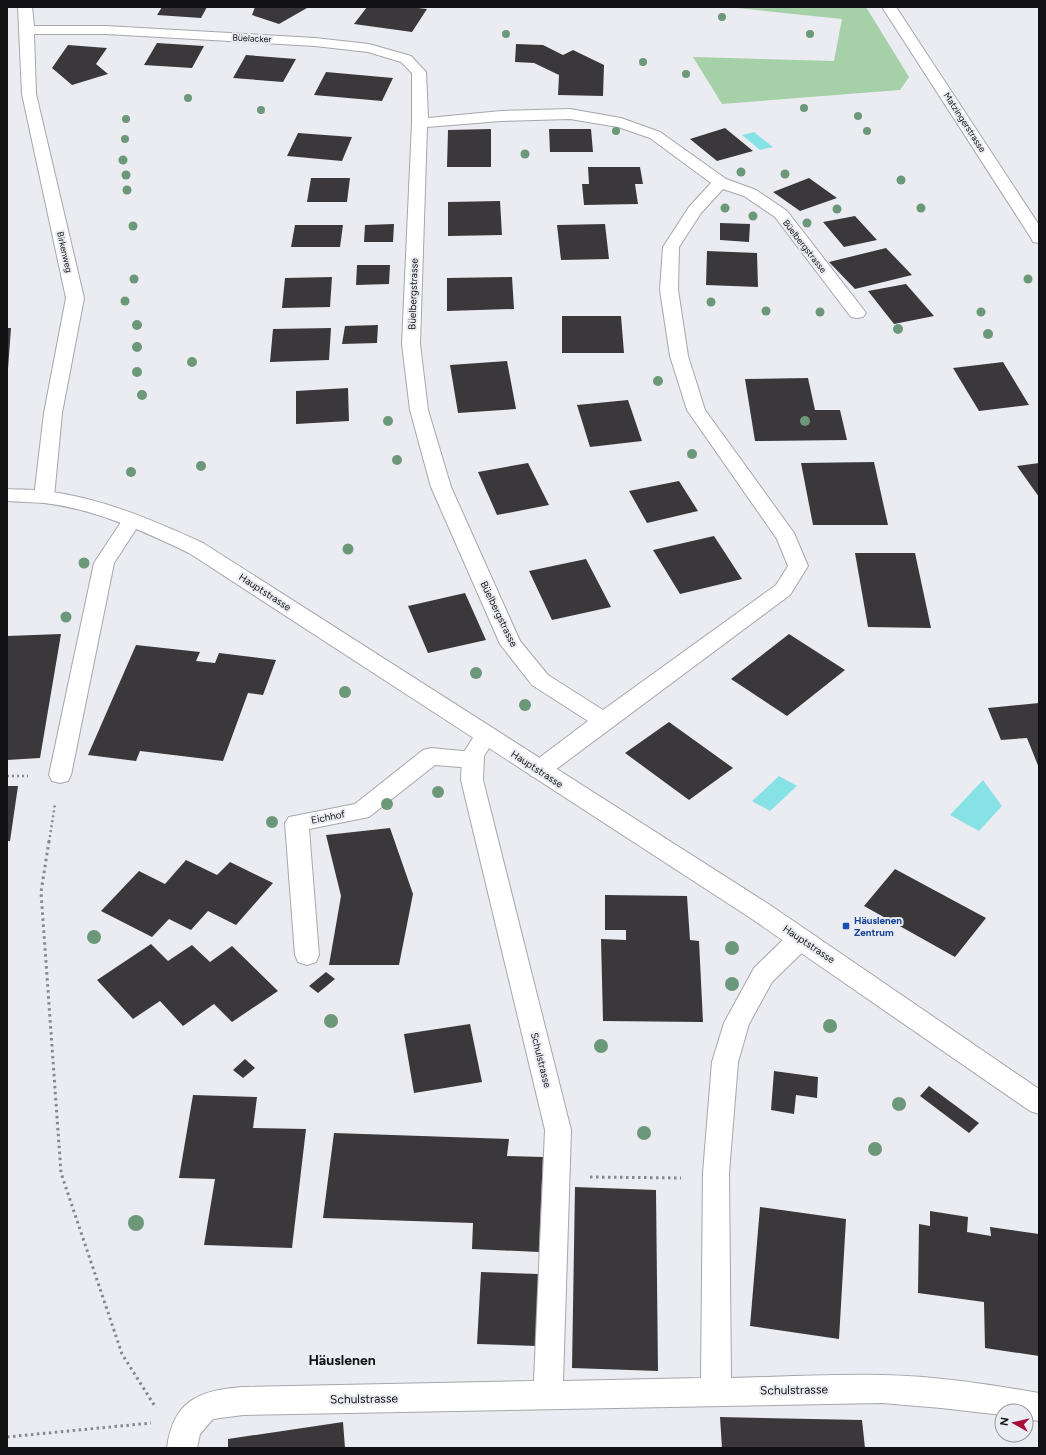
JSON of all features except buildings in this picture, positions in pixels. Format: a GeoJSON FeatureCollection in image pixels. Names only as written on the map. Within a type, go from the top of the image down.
{"type":"FeatureCollection","features":[{"type":"Feature","properties":{"kind":"street","name":"Birkenweg"},"geometry":{"type":"LineString","coordinates":[[25,7],[29,94],[75,298],[53,413],[44,497]]}},
{"type":"Feature","properties":{"kind":"street","name":"Matzingerstrasse"},"geometry":{"type":"LineString","coordinates":[[889,7],[1039,238]]}},
{"type":"Feature","properties":{"kind":"street","name":"Büelacker"},"geometry":{"type":"LineString","coordinates":[[27,30],[114,30],[315,42],[369,48],[406,59],[419,72],[420,123]]}},
{"type":"Feature","properties":{"kind":"street","name":"Büelbergstrasse"},"geometry":{"type":"LineString","coordinates":[[604,721],[540,680],[511,644],[441,487],[419,410],[411,344],[420,123],[501,116],[570,114],[621,122],[655,135],[720,182],[750,193],[781,214],[857,313]]}},
{"type":"Feature","properties":{"kind":"street"},"geometry":{"type":"LineString","coordinates":[[539,770],[783,590],[798,566],[787,538],[696,410],[679,356],[669,290],[671,247],[695,210],[720,182]]}},
{"type":"Feature","properties":{"kind":"street","name":"Hauptstrasse"},"geometry":{"type":"LineString","coordinates":[[7,495],[44,497],[90,507],[132,520],[196,548],[761,912],[1039,1103]]}},
{"type":"Feature","properties":{"kind":"street"},"geometry":{"type":"LineString","coordinates":[[60,775],[104,563],[132,520]]}},
{"type":"Feature","properties":{"kind":"street","name":"Schulstrasse"},"geometry":{"type":"LineString","coordinates":[[486,736],[473,755],[472,780],[558,1130],[548,1395]]}},
{"type":"Feature","properties":{"kind":"street","name":"Eichhof"},"geometry":{"type":"LineString","coordinates":[[307,955],[297,823],[361,811],[431,756],[473,760]]}},
{"type":"Feature","properties":{"kind":"street"},"geometry":{"type":"LineString","coordinates":[[716,1391],[716,1173],[725,1062],[737,1023],[763,975],[800,939]]}},
{"type":"Feature","properties":{"kind":"street","name":"Schulstrasse"},"geometry":{"type":"LineString","coordinates":[[178,1432],[208,1406],[243,1401],[882,1389],[945,1393],[1039,1407]]}},
{"type":"Feature","properties":{"kind":"path"},"geometry":{"type":"LineString","coordinates":[[60,775],[41,892],[61,1172],[122,1354],[178,1432]]}},
{"type":"Feature","properties":{"kind":"path"},"geometry":{"type":"LineString","coordinates":[[556,1177],[675,1179],[716,1173]]}},
{"type":"Feature","properties":{"kind":"path"},"geometry":{"type":"LineString","coordinates":[[7,1437],[178,1432]]}},
{"type":"Feature","properties":{"kind":"green space"},"geometry":{"type":"Polygon","coordinates":[[[727,7],[866,7],[909,77],[900,90],[722,104],[693,57],[834,61],[842,19],[727,7]]]}},
{"type":"Feature","properties":{"kind":"water"},"geometry":{"type":"Polygon","coordinates":[[[754,132],[773,147],[760,150],[742,135],[754,132]]]}},
{"type":"Feature","properties":{"kind":"water"},"geometry":{"type":"Polygon","coordinates":[[[779,776],[797,786],[770,811],[752,801],[779,776]]]}},
{"type":"Feature","properties":{"kind":"water"},"geometry":{"type":"Polygon","coordinates":[[[983,780],[1002,806],[979,831],[950,815],[983,780]]]}},
{"type":"Feature","properties":{"kind":"place","name":"Häuslenen Zentrum"},"geometry":{"type":"Point","coordinates":[846,926]}},
{"type":"Feature","properties":{"kind":"district","name":"Häuslenen"},"geometry":{"type":"Point","coordinates":[342,1360]}}]}
